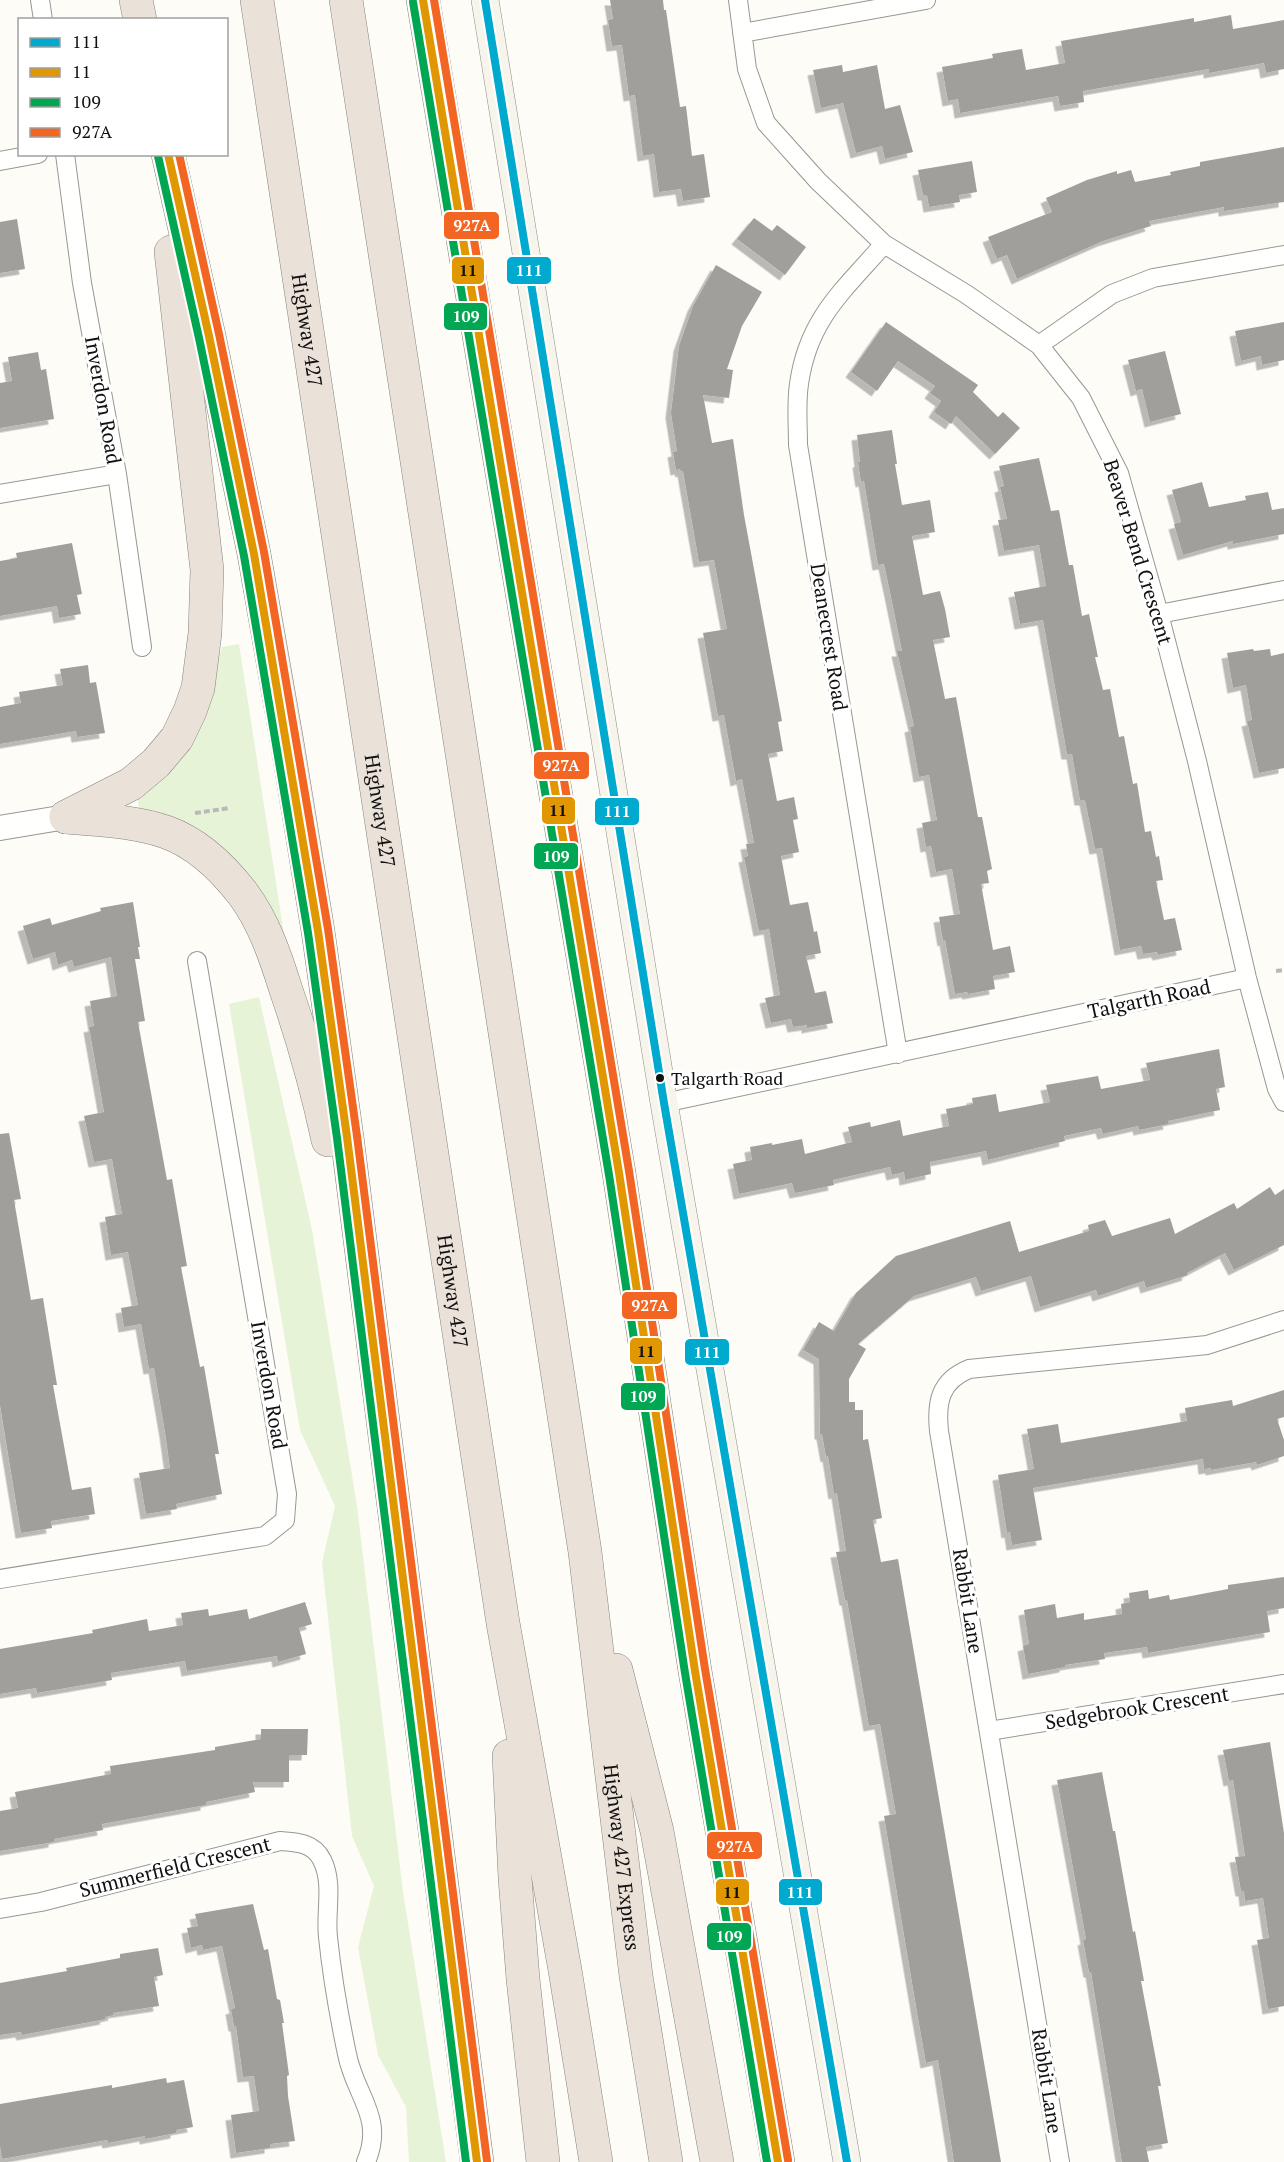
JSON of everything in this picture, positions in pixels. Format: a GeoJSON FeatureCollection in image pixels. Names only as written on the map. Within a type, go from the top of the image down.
{"type":"FeatureCollection","features":[{"type":"Feature","properties":{"kind":"highway"},"geometry":{"type":"LineString","coordinates":[[136,0],[140,18]]}},
{"type":"Feature","properties":{"kind":"highway","name":"Highway 427"},"geometry":{"type":"LineString","coordinates":[[257,0],[503,1623]]}},
{"type":"Feature","properties":{"kind":"highway"},"geometry":{"type":"LineString","coordinates":[[346,0],[585,1552],[657,1831],[717,2162]]}},
{"type":"Feature","properties":{"kind":"highway"},"geometry":{"type":"LineString","coordinates":[[423,0],[621,1185],[695,1671],[778,2162]]}},
{"type":"Feature","properties":{"kind":"highway"},"geometry":{"type":"LineString","coordinates":[[66,816],[131,784],[156,763],[177,738],[198,688],[207,570],[160,156]]}},
{"type":"Feature","properties":{"kind":"highway"},"geometry":{"type":"LineString","coordinates":[[168,156],[209,336],[251,542],[318,931],[375,1351],[477,2162]]}},
{"type":"Feature","properties":{"kind":"highway"},"geometry":{"type":"LineString","coordinates":[[66,816],[160,830],[192,845],[217,865],[244,896],[278,964],[300,1030],[323,1114],[375,1351]]}},
{"type":"Feature","properties":{"kind":"highway","name":"Highway 427 Express"},"geometry":{"type":"LineString","coordinates":[[585,1552],[636,1976],[666,2162]]}},
{"type":"Feature","properties":{"kind":"highway"},"geometry":{"type":"LineString","coordinates":[[503,1623],[515,1878],[523,1979],[543,2162]]}},
{"type":"Feature","properties":{"kind":"highway"},"geometry":{"type":"LineString","coordinates":[[503,1623],[565,1970],[596,2162]]}},
{"type":"Feature","properties":{"kind":"main road"},"geometry":{"type":"LineString","coordinates":[[485,0],[664,1103],[847,2162]]}},
{"type":"Feature","properties":{"kind":"street"},"geometry":{"type":"LineString","coordinates":[[40,0],[43,18]]}},
{"type":"Feature","properties":{"kind":"street","name":"Beaver Bend Crescent"},"geometry":{"type":"LineString","coordinates":[[738,0],[747,69],[766,123],[818,181],[884,244],[966,294],[1039,345],[1081,398],[1119,474],[1159,614],[1197,761],[1247,978],[1277,1089],[1284,1102]]}},
{"type":"Feature","properties":{"kind":"street"},"geometry":{"type":"LineString","coordinates":[[742,33],[926,0]]}},
{"type":"Feature","properties":{"kind":"street"},"geometry":{"type":"LineString","coordinates":[[0,160],[25,156]]}},
{"type":"Feature","properties":{"kind":"street","name":"Inverdon Road"},"geometry":{"type":"LineString","coordinates":[[65,156],[82,283],[117,474],[142,646]]}},
{"type":"Feature","properties":{"kind":"street","name":"Deanecrest Road"},"geometry":{"type":"LineString","coordinates":[[884,244],[830,304],[810,338],[799,385],[798,445],[898,1054]]}},
{"type":"Feature","properties":{"kind":"street"},"geometry":{"type":"LineString","coordinates":[[1039,345],[1112,294],[1153,278],[1284,255]]}},
{"type":"Feature","properties":{"kind":"street"},"geometry":{"type":"LineString","coordinates":[[0,494],[117,474]]}},
{"type":"Feature","properties":{"kind":"street"},"geometry":{"type":"LineString","coordinates":[[1159,614],[1284,590]]}},
{"type":"Feature","properties":{"kind":"street"},"geometry":{"type":"LineString","coordinates":[[0,828],[66,816]]}},
{"type":"Feature","properties":{"kind":"street","name":"Inverdon Road"},"geometry":{"type":"LineString","coordinates":[[0,1579],[265,1536],[285,1520],[287,1494],[197,961]]}},
{"type":"Feature","properties":{"kind":"street","name":"Talgarth Road"},"geometry":{"type":"LineString","coordinates":[[664,1103],[1247,978]]}},
{"type":"Feature","properties":{"kind":"street","name":"Rabbit Lane"},"geometry":{"type":"LineString","coordinates":[[1060,2162],[939,1431],[938,1405],[944,1389],[955,1377],[969,1369],[1207,1345],[1284,1320]]}},
{"type":"Feature","properties":{"kind":"street","name":"Sedgebrook Crescent"},"geometry":{"type":"LineString","coordinates":[[989,1731],[1284,1684]]}},
{"type":"Feature","properties":{"kind":"street","name":"Summerfield Crescent"},"geometry":{"type":"LineString","coordinates":[[0,1909],[41,1902],[280,1840],[299,1842],[314,1848],[323,1861],[326,1876],[327,1935],[347,2057],[356,2084],[369,2108],[373,2129],[372,2149],[366,2162]]}},
{"type":"Feature","properties":{"kind":"path"},"geometry":{"type":"LineString","coordinates":[[1276,971],[1284,970]]}},
{"type":"Feature","properties":{"kind":"green space"},"geometry":{"type":"Polygon","coordinates":[[[239,644],[286,947],[140,813],[136,793],[205,706],[222,647],[239,644]]]}},
{"type":"Feature","properties":{"kind":"green space"},"geometry":{"type":"Polygon","coordinates":[[[259,997],[312,1230],[357,1506],[403,1892],[446,2162],[409,2162],[406,2107],[378,2055],[358,1947],[374,1886],[352,1836],[322,1563],[335,1506],[300,1430],[229,1004],[259,997]]]}},
{"type":"Feature","properties":{"kind":"building"},"geometry":{"type":"Polygon","coordinates":[[[610,0],[663,0],[680,107],[686,106],[692,156],[704,154],[710,197],[683,201],[681,189],[659,192],[654,154],[643,156],[635,95],[629,96],[622,45],[612,46],[608,20],[613,19],[610,0]]]}},
{"type":"Feature","properties":{"kind":"building"},"geometry":{"type":"Polygon","coordinates":[[[1231,15],[1233,29],[1284,20],[1284,69],[1266,73],[1264,63],[1209,73],[1209,69],[1083,91],[1084,102],[1060,106],[1058,96],[960,113],[958,99],[948,101],[942,67],[993,58],[992,54],[1022,49],[1026,70],[1065,63],[1061,41],[1194,18],[1194,22],[1231,15]]]}},
{"type":"Feature","properties":{"kind":"building"},"geometry":{"type":"Polygon","coordinates":[[[842,65],[843,72],[877,65],[885,109],[900,105],[913,152],[885,159],[882,146],[856,153],[843,103],[821,108],[813,70],[842,65]]]}},
{"type":"Feature","properties":{"kind":"building"},"geometry":{"type":"Polygon","coordinates":[[[1284,147],[1284,202],[1224,211],[1224,207],[1149,221],[1151,226],[1103,241],[1017,279],[1007,255],[997,259],[988,237],[1052,212],[1046,198],[1087,180],[1117,171],[1117,174],[1131,170],[1135,182],[1171,175],[1170,172],[1200,166],[1200,162],[1284,147]]]}},
{"type":"Feature","properties":{"kind":"building"},"geometry":{"type":"Polygon","coordinates":[[[972,161],[977,192],[959,195],[960,202],[929,207],[927,195],[923,195],[918,170],[972,161]]]}},
{"type":"Feature","properties":{"kind":"building"},"geometry":{"type":"Polygon","coordinates":[[[754,218],[772,231],[777,225],[806,247],[785,275],[737,239],[754,218]]]}},
{"type":"Feature","properties":{"kind":"building"},"geometry":{"type":"Polygon","coordinates":[[[17,219],[25,269],[0,273],[0,222],[17,219]]]}},
{"type":"Feature","properties":{"kind":"building"},"geometry":{"type":"Polygon","coordinates":[[[716,265],[762,292],[742,326],[727,369],[733,370],[729,398],[703,395],[712,443],[733,439],[744,515],[782,721],[778,722],[783,751],[768,754],[777,801],[794,797],[798,819],[793,820],[799,852],[781,856],[790,905],[808,902],[821,953],[806,956],[815,993],[826,991],[833,1023],[807,1028],[807,1025],[793,1027],[791,1019],[771,1023],[765,998],[780,995],[769,929],[759,931],[744,857],[748,856],[746,844],[754,843],[742,779],[736,781],[724,715],[718,716],[703,633],[727,629],[714,560],[699,562],[683,471],[676,470],[673,452],[677,451],[671,413],[679,346],[693,306],[716,265]]]}},
{"type":"Feature","properties":{"kind":"building"},"geometry":{"type":"Polygon","coordinates":[[[886,322],[978,385],[973,392],[998,417],[1003,412],[1020,428],[995,454],[956,416],[951,424],[934,412],[941,401],[930,393],[935,386],[898,361],[877,391],[851,372],[886,322]]]}},
{"type":"Feature","properties":{"kind":"building"},"geometry":{"type":"Polygon","coordinates":[[[1284,322],[1284,360],[1262,365],[1261,356],[1241,361],[1235,331],[1284,322]]]}},
{"type":"Feature","properties":{"kind":"building"},"geometry":{"type":"Polygon","coordinates":[[[1165,351],[1181,414],[1150,422],[1142,389],[1136,391],[1128,360],[1165,351]]]}},
{"type":"Feature","properties":{"kind":"building"},"geometry":{"type":"Polygon","coordinates":[[[38,352],[41,370],[46,369],[54,419],[0,428],[0,383],[12,381],[8,357],[38,352]]]}},
{"type":"Feature","properties":{"kind":"building"},"geometry":{"type":"Polygon","coordinates":[[[892,430],[902,505],[930,500],[935,532],[912,536],[923,595],[940,591],[945,609],[950,637],[933,640],[945,699],[956,697],[978,817],[982,817],[992,869],[987,871],[989,883],[981,884],[993,950],[1010,946],[1015,972],[993,976],[995,989],[968,994],[967,992],[955,994],[945,940],[943,941],[939,917],[960,914],[952,869],[936,872],[931,846],[926,847],[922,823],[937,820],[929,775],[919,777],[910,727],[914,726],[897,651],[902,651],[884,564],[878,565],[864,481],[861,482],[858,462],[860,462],[857,435],[892,430]]]}},
{"type":"Feature","properties":{"kind":"building"},"geometry":{"type":"Polygon","coordinates":[[[1039,458],[1051,511],[1059,510],[1069,565],[1073,565],[1082,616],[1089,614],[1098,657],[1095,657],[1103,690],[1110,689],[1119,737],[1124,736],[1133,784],[1137,783],[1145,832],[1151,831],[1156,857],[1159,856],[1163,880],[1156,881],[1164,920],[1175,918],[1182,950],[1158,955],[1157,952],[1143,954],[1141,946],[1120,950],[1102,848],[1095,849],[1085,800],[1080,800],[1072,754],[1067,754],[1043,620],[1020,624],[1014,592],[1046,586],[1039,545],[1004,551],[998,520],[1007,519],[1000,487],[1004,486],[999,466],[1039,458]]]}},
{"type":"Feature","properties":{"kind":"building"},"geometry":{"type":"Polygon","coordinates":[[[1202,482],[1209,507],[1246,500],[1245,496],[1268,492],[1272,510],[1284,508],[1284,534],[1233,544],[1233,541],[1183,555],[1174,524],[1181,522],[1172,490],[1202,482]]]}},
{"type":"Feature","properties":{"kind":"building"},"geometry":{"type":"Polygon","coordinates":[[[72,543],[82,594],[77,595],[81,614],[59,618],[57,606],[0,616],[0,561],[17,558],[16,553],[72,543]]]}},
{"type":"Feature","properties":{"kind":"building"},"geometry":{"type":"Polygon","coordinates":[[[1253,649],[1254,651],[1270,649],[1271,656],[1284,653],[1284,768],[1259,773],[1247,721],[1252,720],[1246,685],[1233,688],[1227,653],[1253,649]]]}},
{"type":"Feature","properties":{"kind":"building"},"geometry":{"type":"Polygon","coordinates":[[[88,665],[90,683],[96,682],[105,733],[77,737],[76,731],[0,744],[0,707],[21,703],[19,692],[63,685],[60,669],[88,665]]]}},
{"type":"Feature","properties":{"kind":"building"},"geometry":{"type":"Polygon","coordinates":[[[133,902],[140,947],[138,947],[140,959],[135,959],[145,1021],[138,1022],[167,1180],[172,1179],[187,1266],[181,1267],[200,1367],[204,1366],[219,1454],[215,1454],[222,1494],[176,1504],[177,1509],[146,1514],[139,1473],[170,1468],[165,1432],[154,1368],[149,1369],[141,1324],[124,1327],[121,1308],[138,1305],[128,1252],[111,1255],[105,1217],[122,1214],[112,1159],[94,1162],[84,1116],[104,1112],[89,1027],[94,1026],[90,1001],[117,996],[111,957],[74,967],[72,960],[58,965],[55,952],[33,959],[23,926],[50,918],[52,925],[101,911],[100,908],[133,902]]]}},
{"type":"Feature","properties":{"kind":"building"},"geometry":{"type":"Polygon","coordinates":[[[1219,1049],[1225,1087],[1216,1089],[1220,1110],[1139,1130],[1138,1126],[1103,1134],[1101,1128],[1064,1136],[1065,1141],[988,1160],[986,1151],[930,1162],[931,1174],[905,1180],[904,1172],[892,1175],[890,1167],[833,1180],[834,1185],[795,1193],[792,1183],[739,1194],[733,1164],[752,1160],[750,1147],[802,1139],[805,1154],[852,1142],[848,1127],[870,1122],[871,1127],[900,1120],[903,1136],[949,1126],[946,1109],[973,1104],[972,1098],[996,1094],[999,1112],[1050,1102],[1046,1085],[1098,1076],[1101,1089],[1150,1080],[1146,1063],[1219,1049]]]}},
{"type":"Feature","properties":{"kind":"building"},"geometry":{"type":"Polygon","coordinates":[[[9,1133],[21,1199],[14,1200],[31,1300],[43,1298],[57,1385],[53,1385],[72,1490],[91,1487],[95,1514],[51,1521],[52,1528],[21,1533],[0,1405],[0,1134],[9,1133]]]}},
{"type":"Feature","properties":{"kind":"building"},"geometry":{"type":"Polygon","coordinates":[[[1270,1187],[1275,1195],[1284,1189],[1284,1245],[1234,1270],[1225,1253],[1187,1273],[1188,1275],[1146,1288],[1144,1281],[1098,1296],[1096,1290],[1040,1307],[1031,1276],[981,1291],[976,1277],[914,1296],[858,1344],[866,1349],[849,1379],[849,1402],[855,1402],[855,1410],[863,1410],[863,1440],[868,1439],[882,1518],[873,1520],[881,1562],[898,1559],[1001,2162],[954,2162],[938,2060],[926,2063],[917,2012],[884,1816],[896,1814],[880,1724],[869,1726],[847,1600],[845,1600],[836,1552],[846,1551],[837,1493],[834,1494],[828,1456],[826,1457],[822,1434],[820,1434],[819,1359],[803,1350],[819,1322],[834,1331],[856,1293],[896,1256],[1010,1221],[1019,1252],[1089,1231],[1088,1225],[1105,1220],[1112,1236],[1170,1218],[1175,1234],[1234,1203],[1237,1209],[1270,1187]]]}},
{"type":"Feature","properties":{"kind":"building"},"geometry":{"type":"Polygon","coordinates":[[[1284,1390],[1284,1417],[1277,1419],[1284,1440],[1284,1456],[1257,1465],[1256,1462],[1211,1470],[1211,1468],[1204,1469],[1203,1459],[1033,1488],[1042,1540],[1012,1545],[1010,1532],[1007,1533],[998,1475],[1034,1469],[1027,1429],[1058,1424],[1061,1443],[1187,1421],[1185,1408],[1232,1400],[1233,1406],[1284,1390]]]}},
{"type":"Feature","properties":{"kind":"building"},"geometry":{"type":"Polygon","coordinates":[[[1284,1577],[1284,1608],[1267,1611],[1270,1632],[1148,1653],[1147,1647],[1104,1653],[1105,1659],[1028,1674],[1023,1646],[1029,1644],[1024,1610],[1055,1604],[1057,1618],[1084,1613],[1084,1620],[1122,1614],[1121,1604],[1130,1602],[1129,1593],[1148,1590],[1149,1599],[1169,1595],[1170,1600],[1228,1589],[1228,1585],[1284,1577]]]}},
{"type":"Feature","properties":{"kind":"building"},"geometry":{"type":"Polygon","coordinates":[[[305,1602],[312,1624],[299,1628],[306,1654],[278,1662],[277,1656],[187,1671],[185,1661],[111,1673],[112,1680],[37,1693],[36,1688],[0,1694],[0,1649],[93,1633],[92,1630],[147,1619],[149,1631],[183,1625],[181,1613],[208,1609],[209,1616],[247,1609],[249,1619],[305,1602]]]}},
{"type":"Feature","properties":{"kind":"building"},"geometry":{"type":"Polygon","coordinates":[[[261,1729],[308,1729],[307,1755],[289,1755],[289,1782],[253,1782],[255,1792],[206,1802],[206,1805],[102,1824],[103,1830],[54,1839],[54,1842],[0,1851],[0,1811],[18,1808],[15,1792],[111,1774],[110,1766],[215,1750],[215,1747],[261,1739],[261,1729]]]}},
{"type":"Feature","properties":{"kind":"building"},"geometry":{"type":"Polygon","coordinates":[[[1270,1742],[1284,1833],[1284,2006],[1268,2009],[1257,1940],[1269,1938],[1263,1898],[1245,1901],[1244,1891],[1241,1891],[1235,1857],[1245,1856],[1233,1780],[1229,1781],[1223,1750],[1270,1742]]]}},
{"type":"Feature","properties":{"kind":"building"},"geometry":{"type":"Polygon","coordinates":[[[1102,1772],[1144,1981],[1141,1981],[1161,2086],[1158,2086],[1168,2143],[1146,2147],[1149,2162],[1122,2162],[1091,1972],[1089,1972],[1083,1940],[1086,1939],[1057,1780],[1102,1772]]]}},
{"type":"Feature","properties":{"kind":"building"},"geometry":{"type":"Polygon","coordinates":[[[253,1904],[264,1950],[268,1949],[277,1999],[280,2000],[289,2075],[287,2076],[288,2096],[295,2141],[270,2144],[270,2148],[236,2153],[231,2115],[259,2111],[254,2076],[243,2077],[236,2026],[234,2026],[231,2009],[235,2008],[222,1946],[203,1950],[202,1945],[191,1948],[187,1928],[198,1926],[195,1914],[253,1904]]]}},
{"type":"Feature","properties":{"kind":"building"},"geometry":{"type":"Polygon","coordinates":[[[158,1948],[163,1975],[154,1977],[159,2006],[113,2013],[114,2015],[105,2017],[106,2019],[22,2035],[21,2032],[0,2035],[0,1983],[67,1971],[66,1968],[120,1958],[120,1954],[158,1948]]]}},
{"type":"Feature","properties":{"kind":"building"},"geometry":{"type":"Polygon","coordinates":[[[166,2078],[167,2083],[184,2080],[193,2127],[145,2139],[145,2136],[108,2143],[107,2140],[2,2159],[0,2104],[166,2078]]]}},
{"type":"Feature","properties":{"kind":"transit line","name":"11"},"geometry":{"type":"LineString","coordinates":[[423,0],[619,1173],[695,1671],[778,2162]]}},
{"type":"Feature","properties":{"kind":"transit line","name":"927A"},"geometry":{"type":"LineString","coordinates":[[434,0],[629,1171],[705,1669],[788,2160]]}},
{"type":"Feature","properties":{"kind":"transit line","name":"111"},"geometry":{"type":"LineString","coordinates":[[485,0],[664,1103],[847,2162]]}},
{"type":"Feature","properties":{"kind":"transit line","name":"109"},"geometry":{"type":"LineString","coordinates":[[413,2],[609,1175],[685,1673],[767,2162]]}},
{"type":"Feature","properties":{"kind":"transit line","name":"109"},"geometry":{"type":"LineString","coordinates":[[158,156],[199,338],[244,556],[308,933],[337,1138],[466,2162]]}},
{"type":"Feature","properties":{"kind":"transit line","name":"11"},"geometry":{"type":"LineString","coordinates":[[168,156],[209,336],[254,554],[318,931],[347,1137],[477,2162]]}},
{"type":"Feature","properties":{"kind":"transit line","name":"927A"},"geometry":{"type":"LineString","coordinates":[[179,156],[264,552],[328,929],[357,1136],[487,2161]]}},
{"type":"Feature","properties":{"kind":"place","name":"Talgarth Road"},"geometry":{"type":"Point","coordinates":[660,1078]}}]}
